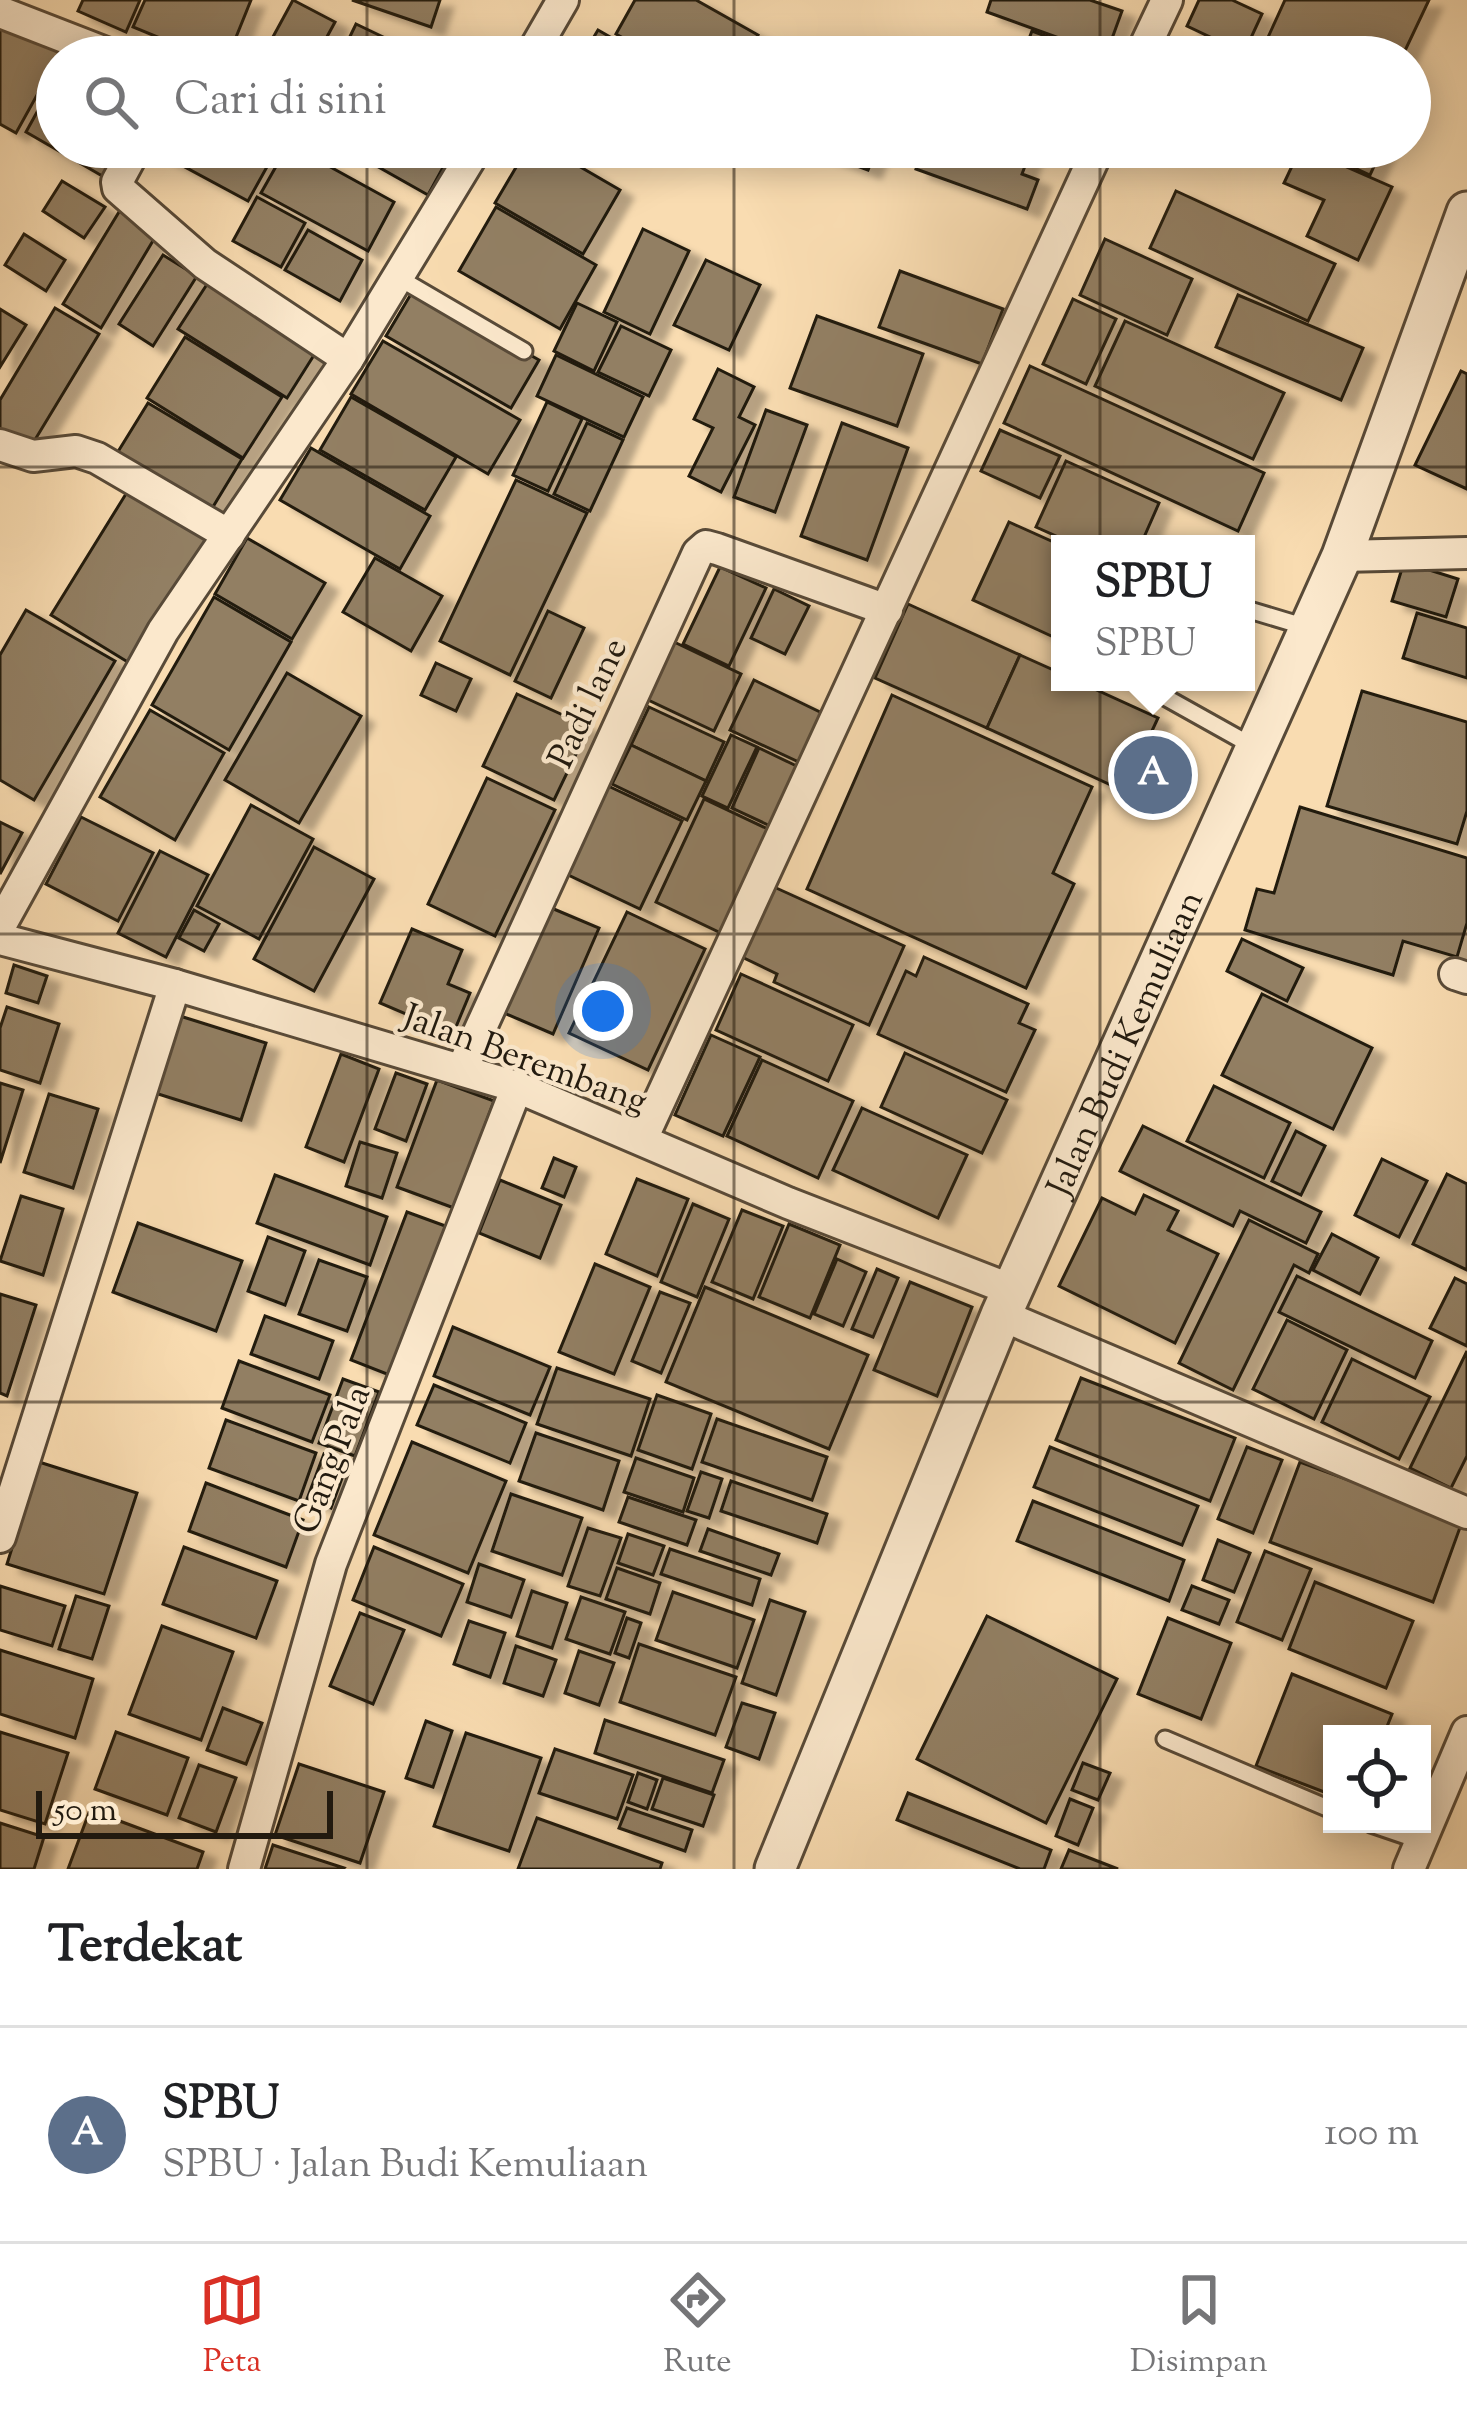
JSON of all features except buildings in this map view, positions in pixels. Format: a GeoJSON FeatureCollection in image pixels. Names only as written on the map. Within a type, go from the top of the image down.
{"type":"FeatureCollection","features":[{"type":"Feature","properties":{"kind":"street"},"geometry":{"type":"LineString","coordinates":[[542,36],[563,0]]}},
{"type":"Feature","properties":{"kind":"street"},"geometry":{"type":"LineString","coordinates":[[1150,36],[1167,0]]}},
{"type":"Feature","properties":{"kind":"street"},"geometry":{"type":"LineString","coordinates":[[0,12],[62,36]]}},
{"type":"Feature","properties":{"kind":"street"},"geometry":{"type":"LineString","coordinates":[[125,168],[118,188],[206,264],[348,358]]}},
{"type":"Feature","properties":{"kind":"street"},"geometry":{"type":"LineString","coordinates":[[0,926],[163,631],[348,358],[464,168]]}},
{"type":"Feature","properties":{"kind":"street"},"geometry":{"type":"LineString","coordinates":[[642,1139],[1089,168]]}},
{"type":"Feature","properties":{"kind":"street","name":"Jalan Budi Kemuliaan"},"geometry":{"type":"LineString","coordinates":[[775,1869],[1006,1302],[1342,556],[1467,212]]}},
{"type":"Feature","properties":{"kind":"street"},"geometry":{"type":"LineString","coordinates":[[0,445],[33,456],[76,451],[97,458],[229,535]]}},
{"type":"Feature","properties":{"kind":"street","name":"Padi lane"},"geometry":{"type":"LineString","coordinates":[[462,1069],[698,553],[706,546],[717,549],[887,610]]}},
{"type":"Feature","properties":{"kind":"street"},"geometry":{"type":"LineString","coordinates":[[1342,556],[1467,553]]}},
{"type":"Feature","properties":{"kind":"street","name":"Jalan Berembang"},"geometry":{"type":"LineString","coordinates":[[0,939],[175,985],[517,1087],[788,1203],[1467,1513]]}},
{"type":"Feature","properties":{"kind":"street"},"geometry":{"type":"LineString","coordinates":[[0,1537],[175,985]]}},
{"type":"Feature","properties":{"kind":"street","name":"Gang Pala"},"geometry":{"type":"LineString","coordinates":[[244,1869],[331,1564],[517,1087]]}},
{"type":"Feature","properties":{"kind":"street"},"geometry":{"type":"LineString","coordinates":[[1415,1855],[1467,1732]]}},
{"type":"Feature","properties":{"kind":"lane"},"geometry":{"type":"LineString","coordinates":[[399,278],[524,350]]}},
{"type":"Feature","properties":{"kind":"lane"},"geometry":{"type":"LineString","coordinates":[[1255,612],[1309,628]]}},
{"type":"Feature","properties":{"kind":"lane"},"geometry":{"type":"LineString","coordinates":[[1154,691],[1256,748]]}},
{"type":"Feature","properties":{"kind":"lane"},"geometry":{"type":"LineString","coordinates":[[1165,1739],[1323,1806]]}},
{"type":"Feature","properties":{"kind":"lane"},"geometry":{"type":"LineString","coordinates":[[1384,1833],[1415,1855]]}},
{"type":"Feature","properties":{"kind":"place","name":"SPBU"},"geometry":{"type":"Point","coordinates":[1153,775]}}]}
